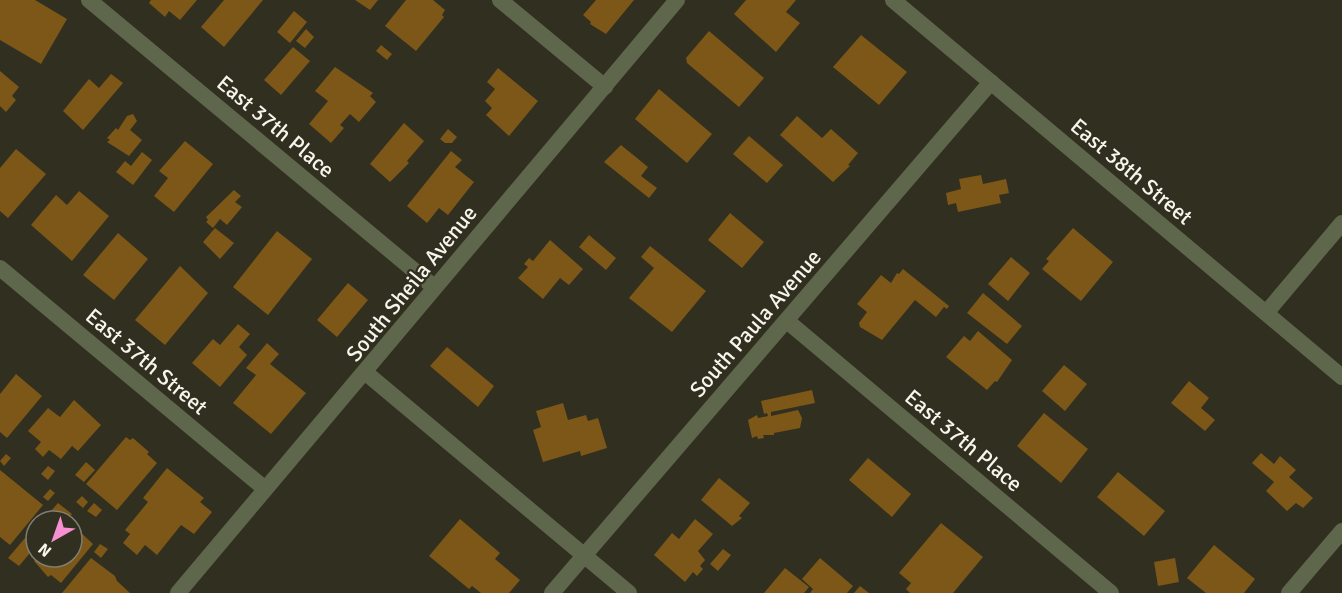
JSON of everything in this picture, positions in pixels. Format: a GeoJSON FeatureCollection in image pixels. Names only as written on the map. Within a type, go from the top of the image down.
{"type":"FeatureCollection","features":[{"type":"Feature","properties":{"kind":"street","name":"East 37th Place"},"geometry":{"type":"LineString","coordinates":[[89,0],[434,287]]}},
{"type":"Feature","properties":{"kind":"street"},"geometry":{"type":"LineString","coordinates":[[500,0],[604,87]]}},
{"type":"Feature","properties":{"kind":"street","name":"South Sheila Avenue"},"geometry":{"type":"LineString","coordinates":[[178,593],[264,488],[366,373],[434,287],[677,0]]}},
{"type":"Feature","properties":{"kind":"street","name":"East 38th Street"},"geometry":{"type":"LineString","coordinates":[[893,0],[1342,377]]}},
{"type":"Feature","properties":{"kind":"street","name":"South Paula Avenue"},"geometry":{"type":"LineString","coordinates":[[552,593],[991,82]]}},
{"type":"Feature","properties":{"kind":"street"},"geometry":{"type":"LineString","coordinates":[[1266,313],[1342,223]]}},
{"type":"Feature","properties":{"kind":"street","name":"East 37th Street"},"geometry":{"type":"LineString","coordinates":[[0,268],[264,488]]}},
{"type":"Feature","properties":{"kind":"street","name":"East 37th Place"},"geometry":{"type":"LineString","coordinates":[[787,321],[1111,593]]}},
{"type":"Feature","properties":{"kind":"street"},"geometry":{"type":"LineString","coordinates":[[366,373],[629,593]]}},
{"type":"Feature","properties":{"kind":"street"},"geometry":{"type":"LineString","coordinates":[[1289,593],[1342,531]]}},
{"type":"Feature","properties":{"kind":"building"},"geometry":{"type":"Polygon","coordinates":[[[0,0],[35,0],[67,19],[41,64],[0,40],[0,0]]]}},
{"type":"Feature","properties":{"kind":"building"},"geometry":{"type":"Polygon","coordinates":[[[151,0],[197,0],[180,20],[169,11],[165,17],[149,3],[151,0]]]}},
{"type":"Feature","properties":{"kind":"building"},"geometry":{"type":"Polygon","coordinates":[[[224,0],[263,0],[224,47],[201,27],[224,0]]]}},
{"type":"Feature","properties":{"kind":"building"},"geometry":{"type":"Polygon","coordinates":[[[355,0],[378,0],[370,10],[355,0]]]}},
{"type":"Feature","properties":{"kind":"building"},"geometry":{"type":"Polygon","coordinates":[[[406,0],[433,0],[445,10],[442,15],[444,17],[416,51],[385,26],[406,0]]]}},
{"type":"Feature","properties":{"kind":"building"},"geometry":{"type":"Polygon","coordinates":[[[596,0],[634,0],[606,34],[590,24],[591,22],[583,15],[596,0]]]}},
{"type":"Feature","properties":{"kind":"building"},"geometry":{"type":"Polygon","coordinates":[[[746,0],[796,0],[786,12],[800,23],[776,52],[734,14],[746,0]]]}},
{"type":"Feature","properties":{"kind":"building"},"geometry":{"type":"Polygon","coordinates":[[[294,11],[307,22],[290,43],[277,32],[294,11]]]}},
{"type":"Feature","properties":{"kind":"building"},"geometry":{"type":"Polygon","coordinates":[[[306,29],[314,37],[305,48],[296,41],[306,29]]]}},
{"type":"Feature","properties":{"kind":"building"},"geometry":{"type":"Polygon","coordinates":[[[709,31],[764,78],[739,107],[687,63],[686,58],[709,31]]]}},
{"type":"Feature","properties":{"kind":"building"},"geometry":{"type":"Polygon","coordinates":[[[861,35],[907,72],[879,105],[833,67],[861,35]]]}},
{"type":"Feature","properties":{"kind":"building"},"geometry":{"type":"Polygon","coordinates":[[[381,45],[392,54],[387,60],[376,51],[381,45]]]}},
{"type":"Feature","properties":{"kind":"building"},"geometry":{"type":"Polygon","coordinates":[[[293,47],[310,61],[281,95],[264,80],[293,47]]]}},
{"type":"Feature","properties":{"kind":"building"},"geometry":{"type":"Polygon","coordinates":[[[335,67],[373,93],[370,96],[376,102],[359,122],[350,114],[340,125],[344,128],[331,143],[309,124],[328,101],[315,91],[335,67]]]}},
{"type":"Feature","properties":{"kind":"building"},"geometry":{"type":"Polygon","coordinates":[[[498,68],[538,101],[509,136],[486,115],[492,108],[485,101],[495,89],[487,82],[498,68]]]}},
{"type":"Feature","properties":{"kind":"building"},"geometry":{"type":"Polygon","coordinates":[[[0,71],[19,87],[12,96],[16,100],[6,112],[0,106],[0,71]]]}},
{"type":"Feature","properties":{"kind":"building"},"geometry":{"type":"Polygon","coordinates":[[[111,74],[123,83],[83,130],[63,111],[89,79],[99,88],[111,74]]]}},
{"type":"Feature","properties":{"kind":"building"},"geometry":{"type":"Polygon","coordinates":[[[659,89],[712,134],[687,163],[635,119],[659,89]]]}},
{"type":"Feature","properties":{"kind":"building"},"geometry":{"type":"Polygon","coordinates":[[[133,114],[137,121],[130,130],[142,140],[129,156],[107,142],[110,140],[107,138],[116,128],[118,130],[127,116],[133,114]]]}},
{"type":"Feature","properties":{"kind":"building"},"geometry":{"type":"Polygon","coordinates":[[[797,116],[822,138],[831,129],[858,153],[848,165],[850,166],[833,182],[780,135],[797,116]]]}},
{"type":"Feature","properties":{"kind":"building"},"geometry":{"type":"Polygon","coordinates":[[[404,123],[424,141],[407,161],[409,163],[390,182],[370,164],[404,123]]]}},
{"type":"Feature","properties":{"kind":"building"},"geometry":{"type":"Polygon","coordinates":[[[448,129],[457,137],[452,143],[445,143],[440,139],[448,129]]]}},
{"type":"Feature","properties":{"kind":"building"},"geometry":{"type":"Polygon","coordinates":[[[749,136],[783,165],[767,183],[733,154],[749,136]]]}},
{"type":"Feature","properties":{"kind":"building"},"geometry":{"type":"Polygon","coordinates":[[[185,141],[213,164],[174,212],[154,196],[168,178],[159,171],[185,141]]]}},
{"type":"Feature","properties":{"kind":"building"},"geometry":{"type":"Polygon","coordinates":[[[621,145],[648,167],[641,176],[657,188],[649,198],[604,162],[621,145]]]}},
{"type":"Feature","properties":{"kind":"building"},"geometry":{"type":"Polygon","coordinates":[[[16,149],[46,174],[8,218],[0,211],[0,168],[16,149]]]}},
{"type":"Feature","properties":{"kind":"building"},"geometry":{"type":"Polygon","coordinates":[[[451,151],[462,160],[455,167],[474,182],[448,215],[439,208],[427,223],[407,206],[451,151]]]}},
{"type":"Feature","properties":{"kind":"building"},"geometry":{"type":"Polygon","coordinates":[[[142,152],[152,160],[133,185],[116,172],[125,161],[131,166],[142,152]]]}},
{"type":"Feature","properties":{"kind":"building"},"geometry":{"type":"Polygon","coordinates":[[[981,175],[983,184],[1006,179],[1009,193],[999,195],[1001,203],[958,212],[956,203],[948,205],[946,193],[961,189],[959,179],[981,175]]]}},
{"type":"Feature","properties":{"kind":"building"},"geometry":{"type":"Polygon","coordinates":[[[234,190],[241,196],[235,202],[242,207],[227,225],[220,219],[213,228],[206,222],[208,220],[206,217],[234,190]]]}},
{"type":"Feature","properties":{"kind":"building"},"geometry":{"type":"Polygon","coordinates":[[[79,191],[109,216],[72,261],[31,225],[56,195],[67,205],[79,191]]]}},
{"type":"Feature","properties":{"kind":"building"},"geometry":{"type":"Polygon","coordinates":[[[730,213],[764,242],[742,268],[708,240],[730,213]]]}},
{"type":"Feature","properties":{"kind":"building"},"geometry":{"type":"Polygon","coordinates":[[[215,228],[234,243],[220,259],[203,242],[215,228]]]}},
{"type":"Feature","properties":{"kind":"building"},"geometry":{"type":"Polygon","coordinates":[[[1073,228],[1113,262],[1081,301],[1042,269],[1049,261],[1046,259],[1073,228]]]}},
{"type":"Feature","properties":{"kind":"building"},"geometry":{"type":"Polygon","coordinates":[[[277,231],[312,259],[268,315],[233,287],[277,231]]]}},
{"type":"Feature","properties":{"kind":"building"},"geometry":{"type":"Polygon","coordinates":[[[118,233],[148,259],[114,300],[83,275],[118,233]]]}},
{"type":"Feature","properties":{"kind":"building"},"geometry":{"type":"Polygon","coordinates":[[[589,235],[616,258],[606,270],[579,247],[589,235]]]}},
{"type":"Feature","properties":{"kind":"building"},"geometry":{"type":"Polygon","coordinates":[[[550,240],[583,269],[569,285],[560,278],[543,299],[518,278],[528,267],[524,264],[529,258],[533,261],[550,240]]]}},
{"type":"Feature","properties":{"kind":"building"},"geometry":{"type":"Polygon","coordinates":[[[650,246],[706,291],[672,332],[629,298],[654,268],[641,257],[650,246]]]}},
{"type":"Feature","properties":{"kind":"building"},"geometry":{"type":"Polygon","coordinates":[[[1011,257],[1030,273],[1008,301],[988,284],[1011,257]]]}},
{"type":"Feature","properties":{"kind":"building"},"geometry":{"type":"Polygon","coordinates":[[[180,266],[208,293],[165,345],[135,320],[180,266]]]}},
{"type":"Feature","properties":{"kind":"building"},"geometry":{"type":"Polygon","coordinates":[[[903,269],[949,306],[947,309],[944,307],[936,317],[915,300],[882,340],[860,327],[859,323],[867,312],[857,304],[881,275],[891,283],[897,273],[899,274],[903,269]]]}},
{"type":"Feature","properties":{"kind":"building"},"geometry":{"type":"Polygon","coordinates":[[[348,283],[368,300],[337,337],[317,320],[348,283]]]}},
{"type":"Feature","properties":{"kind":"building"},"geometry":{"type":"Polygon","coordinates":[[[983,293],[1022,326],[1007,344],[967,313],[983,293]]]}},
{"type":"Feature","properties":{"kind":"building"},"geometry":{"type":"Polygon","coordinates":[[[238,324],[250,334],[239,347],[247,355],[220,387],[192,363],[213,339],[220,345],[238,324]]]}},
{"type":"Feature","properties":{"kind":"building"},"geometry":{"type":"Polygon","coordinates":[[[978,331],[1012,360],[997,382],[995,381],[987,390],[946,357],[964,336],[970,341],[978,331]]]}},
{"type":"Feature","properties":{"kind":"building"},"geometry":{"type":"Polygon","coordinates":[[[267,343],[279,354],[270,364],[306,393],[271,434],[233,403],[256,375],[246,368],[267,343]]]}},
{"type":"Feature","properties":{"kind":"building"},"geometry":{"type":"Polygon","coordinates":[[[447,347],[494,386],[478,407],[430,366],[447,347]]]}},
{"type":"Feature","properties":{"kind":"building"},"geometry":{"type":"Polygon","coordinates":[[[1064,365],[1087,384],[1065,411],[1042,391],[1064,365]]]}},
{"type":"Feature","properties":{"kind":"building"},"geometry":{"type":"Polygon","coordinates":[[[16,374],[42,396],[7,438],[0,432],[0,394],[16,374]]]}},
{"type":"Feature","properties":{"kind":"building"},"geometry":{"type":"Polygon","coordinates":[[[1189,381],[1209,398],[1201,408],[1215,420],[1205,431],[1171,403],[1189,381]]]}},
{"type":"Feature","properties":{"kind":"building"},"geometry":{"type":"Polygon","coordinates":[[[812,390],[815,403],[771,412],[771,416],[798,410],[802,418],[800,428],[774,433],[774,435],[763,435],[764,438],[758,439],[757,436],[752,438],[748,420],[757,415],[758,418],[768,416],[767,413],[764,414],[761,401],[812,390]]]}},
{"type":"Feature","properties":{"kind":"building"},"geometry":{"type":"Polygon","coordinates":[[[74,400],[101,425],[78,451],[72,446],[61,459],[49,450],[43,457],[35,449],[41,442],[28,431],[48,408],[60,417],[74,400]]]}},
{"type":"Feature","properties":{"kind":"building"},"geometry":{"type":"Polygon","coordinates":[[[563,403],[568,420],[586,415],[588,421],[598,418],[607,448],[581,456],[580,451],[543,462],[533,430],[541,427],[536,411],[563,403]]]}},
{"type":"Feature","properties":{"kind":"building"},"geometry":{"type":"Polygon","coordinates":[[[1044,413],[1088,449],[1061,483],[1017,446],[1044,413]]]}},
{"type":"Feature","properties":{"kind":"building"},"geometry":{"type":"Polygon","coordinates":[[[126,437],[130,440],[133,438],[149,452],[147,454],[157,463],[117,510],[86,484],[126,437]]]}},
{"type":"Feature","properties":{"kind":"building"},"geometry":{"type":"Polygon","coordinates":[[[1261,453],[1274,464],[1280,456],[1296,470],[1289,477],[1313,498],[1303,508],[1296,503],[1287,511],[1266,491],[1274,482],[1252,463],[1261,453]]]}},
{"type":"Feature","properties":{"kind":"building"},"geometry":{"type":"Polygon","coordinates":[[[6,454],[11,458],[4,466],[0,461],[6,454]]]}},
{"type":"Feature","properties":{"kind":"building"},"geometry":{"type":"Polygon","coordinates":[[[868,458],[911,494],[892,517],[849,480],[868,458]]]}},
{"type":"Feature","properties":{"kind":"building"},"geometry":{"type":"Polygon","coordinates":[[[86,462],[95,470],[84,482],[75,475],[86,462]]]}},
{"type":"Feature","properties":{"kind":"building"},"geometry":{"type":"Polygon","coordinates":[[[48,466],[55,471],[48,480],[41,474],[48,466]]]}},
{"type":"Feature","properties":{"kind":"building"},"geometry":{"type":"Polygon","coordinates":[[[167,468],[204,498],[200,502],[212,512],[194,534],[181,525],[157,555],[145,545],[137,555],[123,543],[130,534],[125,530],[148,502],[143,498],[167,468]]]}},
{"type":"Feature","properties":{"kind":"building"},"geometry":{"type":"Polygon","coordinates":[[[0,470],[43,505],[40,509],[24,509],[24,528],[10,545],[0,537],[0,470]]]}},
{"type":"Feature","properties":{"kind":"building"},"geometry":{"type":"Polygon","coordinates":[[[1118,472],[1165,511],[1144,536],[1097,497],[1118,472]]]}},
{"type":"Feature","properties":{"kind":"building"},"geometry":{"type":"Polygon","coordinates":[[[719,478],[750,503],[739,516],[742,518],[732,526],[701,500],[719,478]]]}},
{"type":"Feature","properties":{"kind":"building"},"geometry":{"type":"Polygon","coordinates":[[[50,489],[55,493],[48,501],[43,497],[50,489]]]}},
{"type":"Feature","properties":{"kind":"building"},"geometry":{"type":"Polygon","coordinates":[[[82,496],[88,502],[83,508],[76,502],[82,496]]]}},
{"type":"Feature","properties":{"kind":"building"},"geometry":{"type":"Polygon","coordinates":[[[58,503],[66,509],[53,509],[58,503]]]}},
{"type":"Feature","properties":{"kind":"building"},"geometry":{"type":"Polygon","coordinates":[[[94,503],[102,510],[96,517],[87,511],[94,503]]]}},
{"type":"Feature","properties":{"kind":"building"},"geometry":{"type":"Polygon","coordinates":[[[460,519],[500,553],[495,559],[520,580],[509,593],[481,593],[472,586],[469,589],[429,556],[460,519]]]}},
{"type":"Feature","properties":{"kind":"building"},"geometry":{"type":"Polygon","coordinates":[[[695,519],[713,534],[698,551],[705,560],[700,566],[703,569],[697,576],[693,572],[685,582],[654,555],[672,533],[679,539],[695,519]]]}},
{"type":"Feature","properties":{"kind":"building"},"geometry":{"type":"Polygon","coordinates":[[[941,523],[983,557],[953,593],[910,593],[906,589],[911,583],[899,573],[941,523]]]}},
{"type":"Feature","properties":{"kind":"building"},"geometry":{"type":"Polygon","coordinates":[[[84,536],[93,544],[84,555],[84,536]]]}},
{"type":"Feature","properties":{"kind":"building"},"geometry":{"type":"Polygon","coordinates":[[[24,539],[24,560],[19,566],[8,558],[24,539]]]}},
{"type":"Feature","properties":{"kind":"building"},"geometry":{"type":"Polygon","coordinates":[[[100,544],[108,549],[101,558],[94,552],[100,544]]]}},
{"type":"Feature","properties":{"kind":"building"},"geometry":{"type":"Polygon","coordinates":[[[1214,545],[1255,579],[1244,593],[1206,593],[1187,578],[1214,545]]]}},
{"type":"Feature","properties":{"kind":"building"},"geometry":{"type":"Polygon","coordinates":[[[723,549],[731,555],[718,571],[710,564],[723,549]]]}},
{"type":"Feature","properties":{"kind":"building"},"geometry":{"type":"Polygon","coordinates":[[[91,558],[115,576],[117,581],[130,593],[62,593],[91,558]]]}},
{"type":"Feature","properties":{"kind":"building"},"geometry":{"type":"Polygon","coordinates":[[[820,558],[853,586],[847,593],[810,593],[813,589],[802,579],[820,558]]]}},
{"type":"Feature","properties":{"kind":"building"},"geometry":{"type":"Polygon","coordinates":[[[1175,558],[1179,582],[1158,586],[1154,562],[1175,558]]]}},
{"type":"Feature","properties":{"kind":"building"},"geometry":{"type":"Polygon","coordinates":[[[785,568],[809,587],[804,593],[764,593],[785,568]]]}},
{"type":"Feature","properties":{"kind":"building"},"geometry":{"type":"Polygon","coordinates":[[[41,569],[72,569],[61,583],[51,575],[48,577],[41,569]]]}},
{"type":"Feature","properties":{"kind":"building"},"geometry":{"type":"Polygon","coordinates":[[[860,586],[869,593],[854,593],[860,586]]]}}]}
